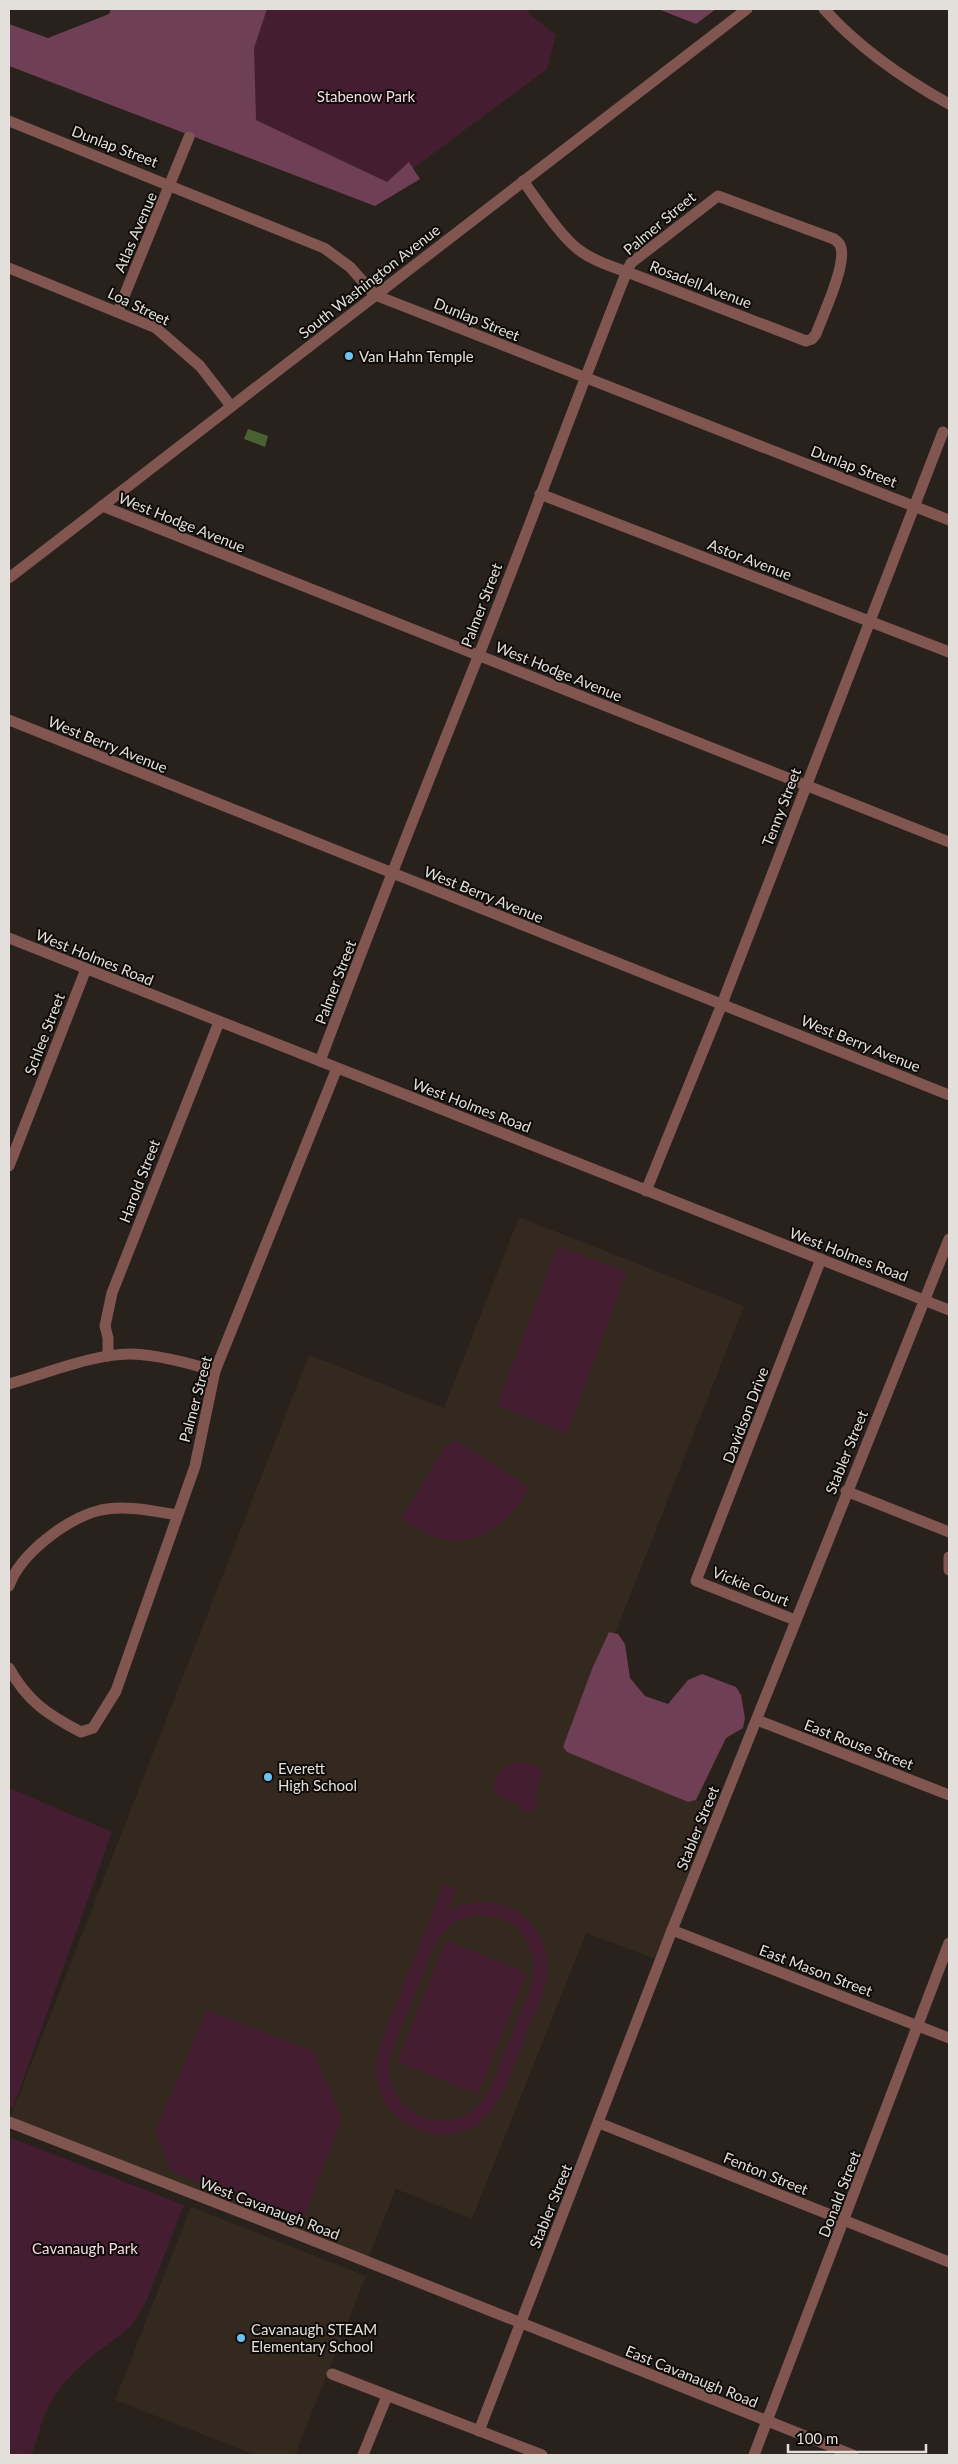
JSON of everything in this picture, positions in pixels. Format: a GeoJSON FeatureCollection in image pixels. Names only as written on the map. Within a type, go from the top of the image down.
{"type":"FeatureCollection","features":[{"type":"Feature","properties":{"kind":"street","name":"South Washington Avenue"},"geometry":{"type":"LineString","coordinates":[[9,578],[747,9]]}},
{"type":"Feature","properties":{"kind":"street"},"geometry":{"type":"LineString","coordinates":[[824,9],[874,56],[914,85],[949,104]]}},
{"type":"Feature","properties":{"kind":"street","name":"Dunlap Street"},"geometry":{"type":"LineString","coordinates":[[9,121],[172,184],[324,248],[350,267],[375,295],[949,520]]}},
{"type":"Feature","properties":{"kind":"street","name":"Atlas Avenue"},"geometry":{"type":"LineString","coordinates":[[118,311],[172,184],[189,137]]}},
{"type":"Feature","properties":{"kind":"street","name":"Rosadell Avenue"},"geometry":{"type":"LineString","coordinates":[[524,181],[572,245],[590,257],[806,341],[812,339]]}},
{"type":"Feature","properties":{"kind":"street","name":"Palmer Street"},"geometry":{"type":"LineString","coordinates":[[320,1061],[585,378],[635,258],[718,196],[834,239],[840,243],[842,250],[839,274],[816,334],[812,339]]}},
{"type":"Feature","properties":{"kind":"street","name":"Loa Street"},"geometry":{"type":"LineString","coordinates":[[9,268],[156,328],[184,350],[200,366],[231,406]]}},
{"type":"Feature","properties":{"kind":"street","name":"Tenny Street"},"geometry":{"type":"LineString","coordinates":[[646,1191],[722,1004],[943,432]]}},
{"type":"Feature","properties":{"kind":"street","name":"Astor Avenue"},"geometry":{"type":"LineString","coordinates":[[540,494],[949,652]]}},
{"type":"Feature","properties":{"kind":"street","name":"West Hodge Avenue"},"geometry":{"type":"LineString","coordinates":[[102,506],[949,842]]}},
{"type":"Feature","properties":{"kind":"street","name":"West Berry Avenue"},"geometry":{"type":"LineString","coordinates":[[9,720],[949,1095]]}},
{"type":"Feature","properties":{"kind":"street","name":"West Holmes Road"},"geometry":{"type":"LineString","coordinates":[[9,938],[949,1310]]}},
{"type":"Feature","properties":{"kind":"street","name":"Schlee Street"},"geometry":{"type":"LineString","coordinates":[[9,1166],[86,969]]}},
{"type":"Feature","properties":{"kind":"street","name":"Harold Street"},"geometry":{"type":"LineString","coordinates":[[108,1356],[105,1326],[112,1293],[219,1022]]}},
{"type":"Feature","properties":{"kind":"street","name":"Palmer Street"},"geometry":{"type":"LineString","coordinates":[[9,1668],[28,1697],[43,1711],[81,1732],[94,1728],[116,1691],[195,1466],[215,1371],[337,1068]]}},
{"type":"Feature","properties":{"kind":"street","name":"Stabler Street"},"geometry":{"type":"LineString","coordinates":[[479,2431],[672,1930],[757,1720],[846,1491],[949,1239]]}},
{"type":"Feature","properties":{"kind":"street","name":"Davidson Drive"},"geometry":{"type":"LineString","coordinates":[[696,1580],[821,1260]]}},
{"type":"Feature","properties":{"kind":"street"},"geometry":{"type":"LineString","coordinates":[[9,1384],[108,1356],[132,1354],[187,1362],[215,1371]]}},
{"type":"Feature","properties":{"kind":"street"},"geometry":{"type":"LineString","coordinates":[[846,1491],[949,1532]]}},
{"type":"Feature","properties":{"kind":"street"},"geometry":{"type":"LineString","coordinates":[[9,1586],[12,1576],[27,1557],[50,1536],[100,1510],[133,1508],[177,1515]]}},
{"type":"Feature","properties":{"kind":"street"},"geometry":{"type":"LineString","coordinates":[[949,1557],[949,1570]]}},
{"type":"Feature","properties":{"kind":"street","name":"Vickie Court"},"geometry":{"type":"LineString","coordinates":[[696,1580],[795,1620]]}},
{"type":"Feature","properties":{"kind":"street","name":"East Rouse Street"},"geometry":{"type":"LineString","coordinates":[[757,1720],[949,1795]]}},
{"type":"Feature","properties":{"kind":"street","name":"East Mason Street"},"geometry":{"type":"LineString","coordinates":[[672,1930],[949,2038]]}},
{"type":"Feature","properties":{"kind":"street","name":"Donald Street"},"geometry":{"type":"LineString","coordinates":[[754,2455],[919,2026],[949,1943]]}},
{"type":"Feature","properties":{"kind":"street","name":"West Cavanaugh Road"},"geometry":{"type":"LineString","coordinates":[[9,2122],[521,2322]]}},
{"type":"Feature","properties":{"kind":"street","name":"Fenton Street"},"geometry":{"type":"LineString","coordinates":[[599,2123],[949,2262]]}},
{"type":"Feature","properties":{"kind":"street","name":"East Cavanaugh Road"},"geometry":{"type":"LineString","coordinates":[[521,2322],[853,2455]]}},
{"type":"Feature","properties":{"kind":"street"},"geometry":{"type":"LineString","coordinates":[[332,2374],[542,2455]]}},
{"type":"Feature","properties":{"kind":"street"},"geometry":{"type":"LineString","coordinates":[[363,2455],[387,2396]]}},
{"type":"Feature","properties":{"kind":"shaded area"},"geometry":{"type":"Polygon","coordinates":[[[111,9],[267,9],[254,48],[256,120],[387,182],[409,162],[420,179],[375,206],[9,66],[9,24],[48,38],[109,14],[111,9]]]}},
{"type":"Feature","properties":{"kind":"shaded area"},"geometry":{"type":"Polygon","coordinates":[[[658,9],[716,9],[696,24],[658,9]]]}},
{"type":"Feature","properties":{"kind":"shaded area"},"geometry":{"type":"Polygon","coordinates":[[[248,429],[268,436],[265,447],[244,439],[248,429]]]}},
{"type":"Feature","properties":{"kind":"shaded area"},"geometry":{"type":"Polygon","coordinates":[[[519,1217],[744,1306],[569,1751],[714,1807],[671,1917],[658,1960],[586,1933],[472,2219],[396,2189],[368,2258],[10,2118],[309,1355],[444,1408],[519,1217]]]}},
{"type":"Feature","properties":{"kind":"shaded area"},"geometry":{"type":"Polygon","coordinates":[[[609,1632],[618,1634],[625,1644],[630,1678],[645,1696],[668,1704],[688,1680],[702,1674],[736,1687],[741,1695],[745,1718],[743,1728],[726,1738],[696,1800],[688,1802],[567,1752],[563,1747],[592,1669],[609,1632]]]}},
{"type":"Feature","properties":{"kind":"shaded area","name":"Cavanaugh STEAM Elementary School"},"geometry":{"type":"Polygon","coordinates":[[[191,2207],[366,2276],[295,2455],[255,2455],[115,2400],[191,2207]]]}},
{"type":"Feature","properties":{"kind":"green space","name":"Stabenow Park"},"geometry":{"type":"Polygon","coordinates":[[[135,9],[530,9],[528,13],[556,35],[547,69],[376,196],[111,76],[135,9]]]}},
{"type":"Feature","properties":{"kind":"green space"},"geometry":{"type":"Polygon","coordinates":[[[558,1246],[627,1272],[567,1434],[497,1405],[558,1246]]]}},
{"type":"Feature","properties":{"kind":"green space"},"geometry":{"type":"Polygon","coordinates":[[[457,1441],[529,1487],[515,1510],[495,1528],[483,1535],[457,1540],[443,1539],[432,1535],[401,1519],[446,1445],[457,1441]]]}},
{"type":"Feature","properties":{"kind":"green space"},"geometry":{"type":"Polygon","coordinates":[[[521,1761],[537,1766],[543,1772],[535,1796],[537,1805],[529,1813],[523,1812],[519,1804],[499,1796],[494,1784],[504,1769],[515,1762],[521,1761]]]}},
{"type":"Feature","properties":{"kind":"green space"},"geometry":{"type":"Polygon","coordinates":[[[9,1788],[112,1832],[13,2108],[9,2106],[9,1788]]]}},
{"type":"Feature","properties":{"kind":"green space"},"geometry":{"type":"Polygon","coordinates":[[[444,1884],[456,1889],[449,1910],[470,1903],[491,1902],[511,1908],[534,1926],[541,1937],[547,1956],[548,1969],[545,1986],[506,2086],[497,2103],[486,2117],[472,2127],[455,2133],[435,2134],[412,2127],[401,2120],[386,2105],[379,2088],[376,2071],[380,2044],[444,1884]],[[477,1915],[454,1922],[437,1940],[390,2057],[391,2079],[398,2097],[410,2110],[426,2118],[443,2121],[461,2117],[477,2106],[490,2088],[531,1986],[534,1962],[526,1939],[516,1927],[502,1918],[477,1915]]]}},
{"type":"Feature","properties":{"kind":"green space"},"geometry":{"type":"Polygon","coordinates":[[[446,1940],[527,1973],[478,2094],[397,2062],[446,1940]]]}},
{"type":"Feature","properties":{"kind":"green space"},"geometry":{"type":"Polygon","coordinates":[[[207,2010],[313,2051],[342,2119],[302,2223],[172,2172],[155,2133],[207,2010]]]}},
{"type":"Feature","properties":{"kind":"green space","name":"Cavanaugh Park"},"geometry":{"type":"Polygon","coordinates":[[[9,2137],[184,2205],[145,2304],[131,2326],[85,2362],[64,2383],[45,2414],[31,2455],[9,2455],[9,2137]]]}},
{"type":"Feature","properties":{"kind":"place","name":"Van Hahn Temple"},"geometry":{"type":"Point","coordinates":[349,356]}},
{"type":"Feature","properties":{"kind":"place","name":"Everett High School"},"geometry":{"type":"Point","coordinates":[268,1777]}},
{"type":"Feature","properties":{"kind":"place","name":"Cavanaugh STEAM Elementary School"},"geometry":{"type":"Point","coordinates":[241,2338]}}]}
